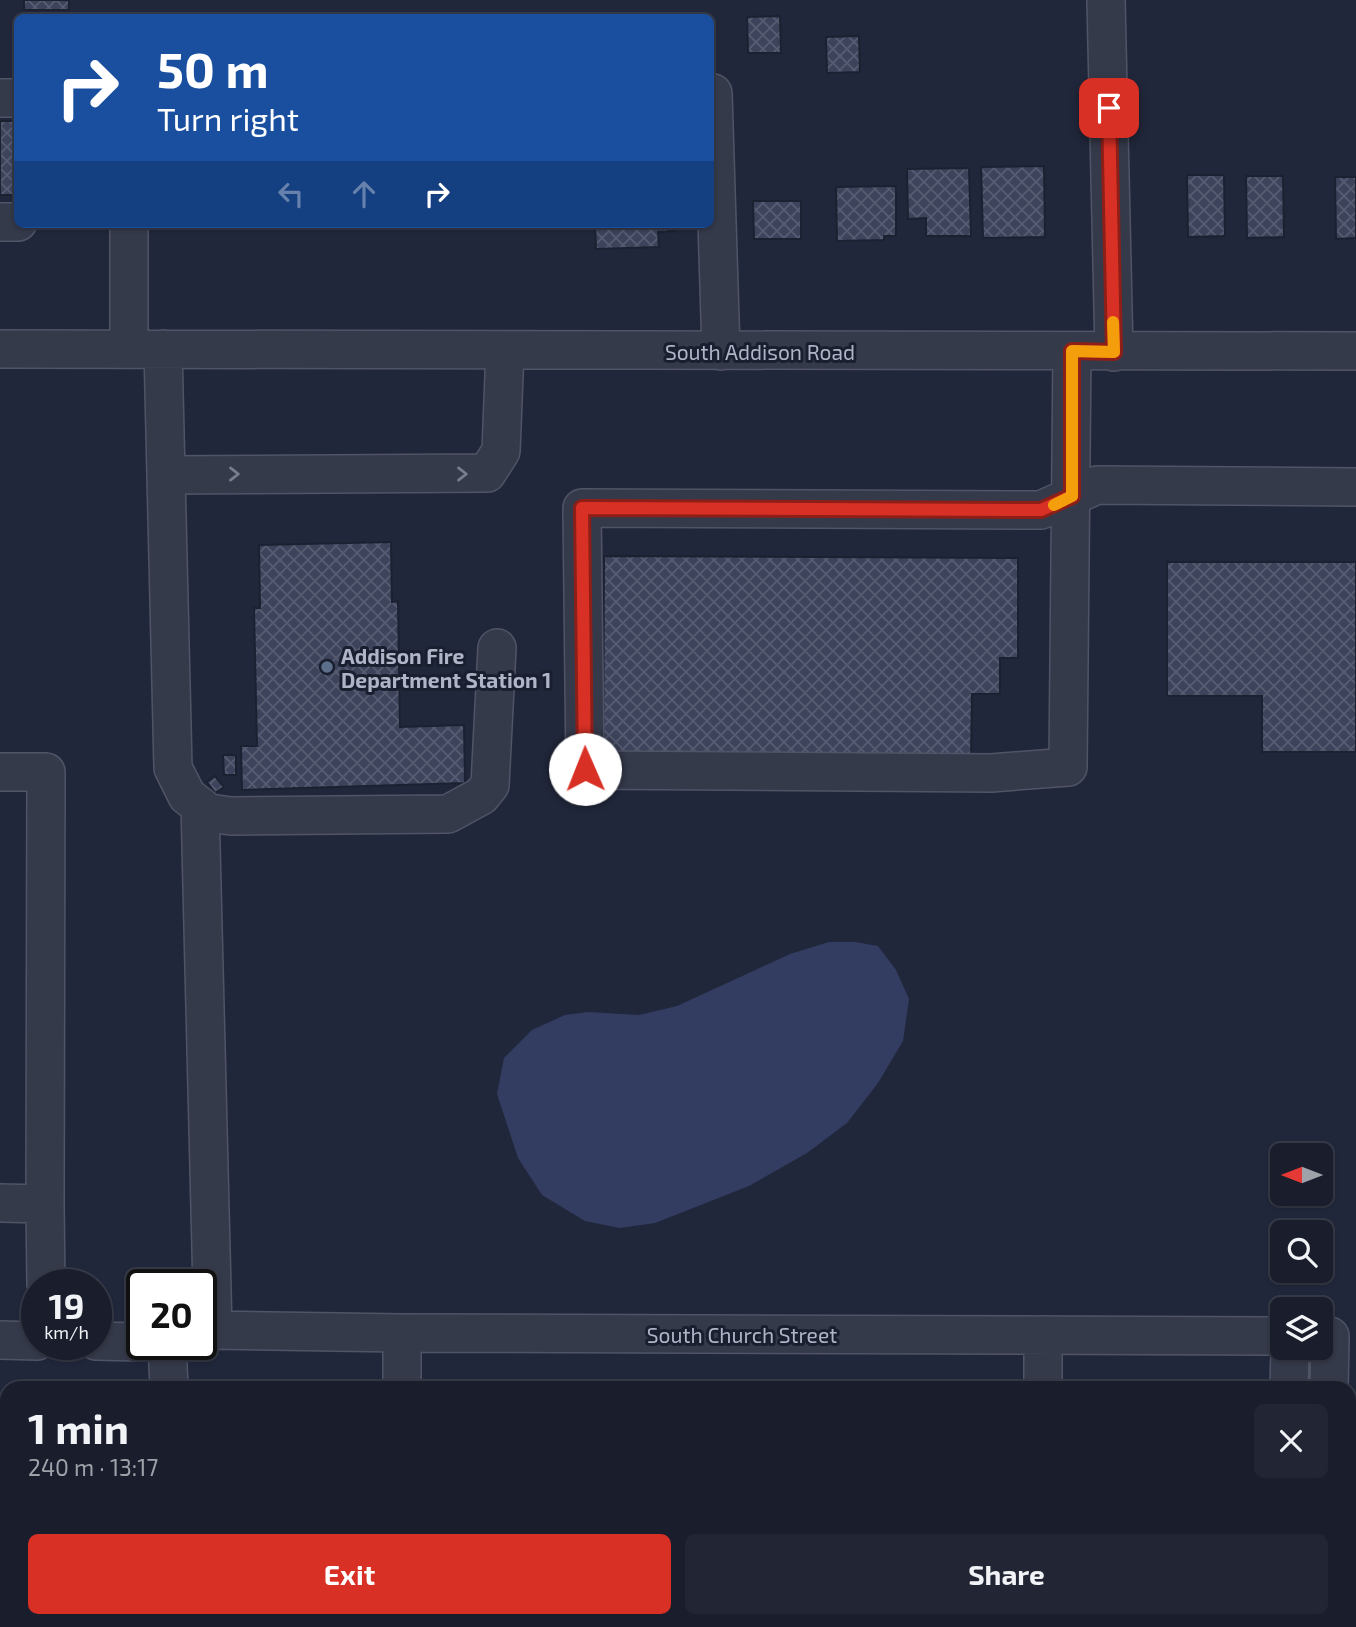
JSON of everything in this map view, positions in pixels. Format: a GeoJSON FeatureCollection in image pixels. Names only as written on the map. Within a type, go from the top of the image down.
{"type":"FeatureCollection","features":[{"type":"Feature","properties":{"kind":"street"},"geometry":{"type":"LineString","coordinates":[[1107,0],[1114,352]]}},
{"type":"Feature","properties":{"kind":"street"},"geometry":{"type":"LineString","coordinates":[[714,125],[721,351]]}},
{"type":"Feature","properties":{"kind":"street"},"geometry":{"type":"LineString","coordinates":[[130,228],[166,475],[173,768],[187,796],[209,813],[231,816],[448,814],[481,796],[490,785],[497,648]]}},
{"type":"Feature","properties":{"kind":"street","name":"South Addison Road"},"geometry":{"type":"LineString","coordinates":[[0,349],[1356,351]]}},
{"type":"Feature","properties":{"kind":"street"},"geometry":{"type":"LineString","coordinates":[[166,475],[487,473],[501,451],[505,350]]}},
{"type":"Feature","properties":{"kind":"street"},"geometry":{"type":"LineString","coordinates":[[1072,351],[1072,496],[1068,767],[991,773],[585,769],[582,508],[1041,510],[1072,496],[1097,485],[1356,487]]}},
{"type":"Feature","properties":{"kind":"street"},"geometry":{"type":"LineString","coordinates":[[0,772],[46,772],[46,1269]]}},
{"type":"Feature","properties":{"kind":"street"},"geometry":{"type":"LineString","coordinates":[[200,806],[206,1269]]}},
{"type":"Feature","properties":{"kind":"street"},"geometry":{"type":"LineString","coordinates":[[0,1203],[46,1204]]}},
{"type":"Feature","properties":{"kind":"street","name":"South Church Street"},"geometry":{"type":"LineString","coordinates":[[217,1332],[1270,1336]]}},
{"type":"Feature","properties":{"kind":"street"},"geometry":{"type":"LineString","coordinates":[[402,1333],[402,1381]]}},
{"type":"Feature","properties":{"kind":"street"},"geometry":{"type":"LineString","coordinates":[[1042,1335],[1042,1381]]}},
{"type":"Feature","properties":{"kind":"street"},"geometry":{"type":"LineString","coordinates":[[1330,1381],[1336,1336]]}},
{"type":"Feature","properties":{"kind":"street"},"geometry":{"type":"LineString","coordinates":[[0,1340],[21,1341]]}},
{"type":"Feature","properties":{"kind":"street"},"geometry":{"type":"LineString","coordinates":[[168,1360],[169,1381]]}},
{"type":"Feature","properties":{"kind":"street"},"geometry":{"type":"LineString","coordinates":[[1289,1381],[1290,1360]]}},
{"type":"Feature","properties":{"kind":"water"},"geometry":{"type":"Polygon","coordinates":[[[829,942],[855,942],[878,946],[896,970],[909,999],[903,1041],[878,1083],[847,1123],[807,1153],[749,1186],[655,1223],[620,1228],[585,1221],[542,1195],[518,1158],[497,1094],[504,1058],[532,1030],[565,1015],[588,1012],[639,1015],[677,1006],[790,954],[829,942]]]}},
{"type":"Feature","properties":{"kind":"building"},"geometry":{"type":"Polygon","coordinates":[[[24,0],[69,0],[69,10],[24,10],[24,0]]]}},
{"type":"Feature","properties":{"kind":"building"},"geometry":{"type":"Polygon","coordinates":[[[780,16],[781,53],[748,53],[747,17],[780,16]]]}},
{"type":"Feature","properties":{"kind":"building"},"geometry":{"type":"Polygon","coordinates":[[[859,36],[860,72],[827,73],[826,37],[859,36]]]}},
{"type":"Feature","properties":{"kind":"building"},"geometry":{"type":"Polygon","coordinates":[[[0,121],[14,121],[14,195],[0,195],[0,121]]]}},
{"type":"Feature","properties":{"kind":"building"},"geometry":{"type":"Polygon","coordinates":[[[1044,166],[1045,237],[983,238],[981,167],[1044,166]]]}},
{"type":"Feature","properties":{"kind":"building"},"geometry":{"type":"Polygon","coordinates":[[[969,168],[971,236],[926,236],[926,218],[908,219],[907,169],[969,168]]]}},
{"type":"Feature","properties":{"kind":"building"},"geometry":{"type":"Polygon","coordinates":[[[1187,175],[1224,175],[1225,236],[1188,237],[1187,175]]]}},
{"type":"Feature","properties":{"kind":"building"},"geometry":{"type":"Polygon","coordinates":[[[1246,176],[1283,176],[1284,237],[1247,238],[1246,176]]]}},
{"type":"Feature","properties":{"kind":"building"},"geometry":{"type":"Polygon","coordinates":[[[1335,177],[1356,177],[1356,238],[1336,239],[1335,177]]]}},
{"type":"Feature","properties":{"kind":"building"},"geometry":{"type":"Polygon","coordinates":[[[896,186],[896,236],[884,236],[884,240],[837,241],[836,187],[896,186]]]}},
{"type":"Feature","properties":{"kind":"building"},"geometry":{"type":"Polygon","coordinates":[[[753,201],[801,201],[801,239],[754,239],[753,201]]]}},
{"type":"Feature","properties":{"kind":"building"},"geometry":{"type":"Polygon","coordinates":[[[595,228],[674,228],[674,231],[658,232],[659,247],[596,249],[595,228]]]}},
{"type":"Feature","properties":{"kind":"building","name":"Addison Fire Department Station 1"},"geometry":{"type":"Polygon","coordinates":[[[391,542],[392,602],[398,601],[400,727],[464,725],[465,783],[242,790],[241,746],[257,746],[254,608],[260,608],[259,545],[391,542]]]}},
{"type":"Feature","properties":{"kind":"building"},"geometry":{"type":"Polygon","coordinates":[[[604,556],[1018,558],[1018,658],[1000,658],[1000,694],[972,694],[971,760],[603,759],[604,556]]]}},
{"type":"Feature","properties":{"kind":"building"},"geometry":{"type":"Polygon","coordinates":[[[1167,562],[1356,562],[1356,752],[1262,752],[1262,696],[1167,696],[1167,562]]]}},
{"type":"Feature","properties":{"kind":"building"},"geometry":{"type":"Polygon","coordinates":[[[223,755],[236,755],[236,775],[224,775],[223,755]]]}},
{"type":"Feature","properties":{"kind":"building"},"geometry":{"type":"Polygon","coordinates":[[[215,776],[224,787],[215,793],[207,782],[215,776]]]}},
{"type":"Feature","properties":{"kind":"slow traffic"},"geometry":{"type":"LineString","coordinates":[[1054,505],[1072,496],[1072,351],[1114,352],[1113,322]]}},
{"type":"Feature","properties":{"kind":"place","name":"Addison Fire Department Station 1"},"geometry":{"type":"Point","coordinates":[327,667]}},
{"type":"Feature","properties":{"kind":"route"},"geometry":{"type":"LineString","coordinates":[[585,769],[582,508],[1041,510],[1072,496],[1072,351],[1114,352],[1109,108]]}}]}
